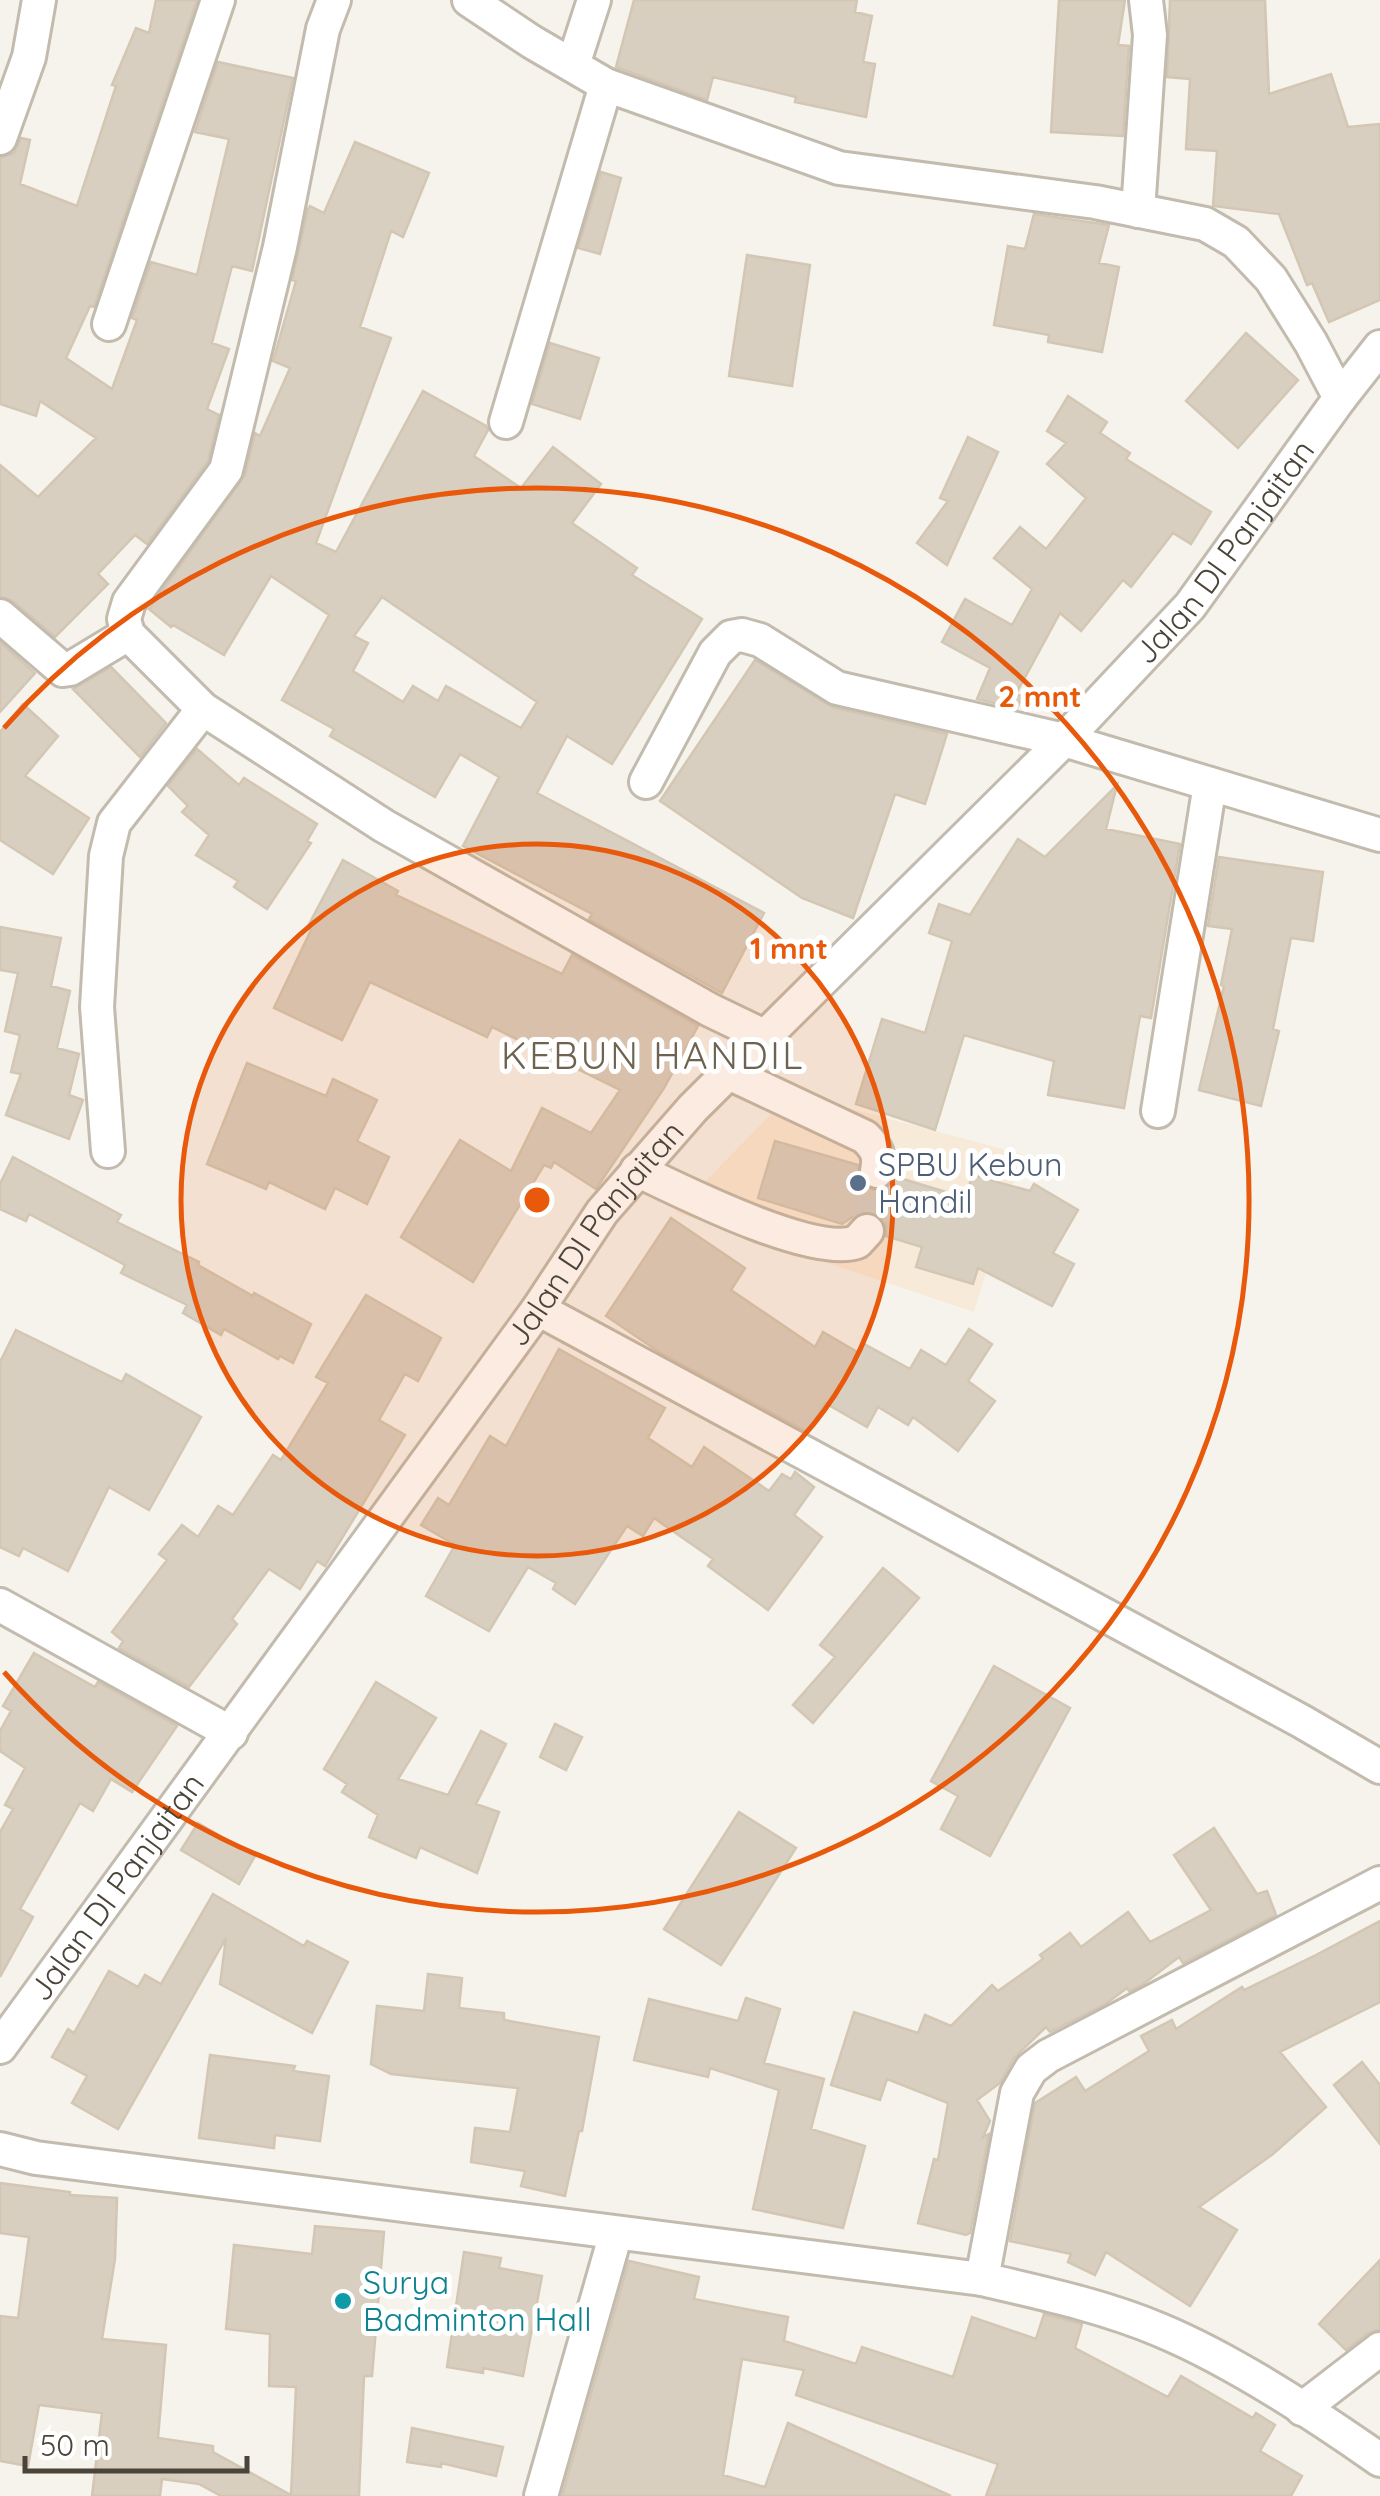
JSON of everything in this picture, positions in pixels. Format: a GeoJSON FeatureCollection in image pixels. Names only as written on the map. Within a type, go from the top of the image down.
{"type":"FeatureCollection","features":[{"type":"Feature","properties":{"kind":"street"},"geometry":{"type":"LineString","coordinates":[[0,138],[29,57],[39,0]]}},
{"type":"Feature","properties":{"kind":"street"},"geometry":{"type":"LineString","coordinates":[[108,324],[218,0]]}},
{"type":"Feature","properties":{"kind":"street"},"geometry":{"type":"LineString","coordinates":[[334,0],[323,29],[280,247],[226,470],[129,602],[124,619],[128,634],[203,709],[384,826],[710,1010],[764,1036]]}},
{"type":"Feature","properties":{"kind":"street"},"geometry":{"type":"LineString","coordinates":[[469,0],[606,85],[839,168],[1206,224],[1236,242],[1271,279],[1340,398]]}},
{"type":"Feature","properties":{"kind":"street"},"geometry":{"type":"LineString","coordinates":[[573,66],[594,0]]}},
{"type":"Feature","properties":{"kind":"street"},"geometry":{"type":"LineString","coordinates":[[1138,211],[1150,34],[1146,0]]}},
{"type":"Feature","properties":{"kind":"street"},"geometry":{"type":"LineString","coordinates":[[506,422],[606,85]]}},
{"type":"Feature","properties":{"kind":"street","name":"Jalan DI Panjaitan"},"geometry":{"type":"LineString","coordinates":[[0,2047],[538,1308],[602,1212],[729,1072],[1064,740],[1190,606],[1380,347]]}},
{"type":"Feature","properties":{"kind":"street"},"geometry":{"type":"LineString","coordinates":[[0,616],[63,670],[128,634]]}},
{"type":"Feature","properties":{"kind":"street"},"geometry":{"type":"LineString","coordinates":[[646,782],[715,654],[731,636],[742,635],[760,640],[837,688],[1064,740],[1380,835]]}},
{"type":"Feature","properties":{"kind":"street"},"geometry":{"type":"LineString","coordinates":[[108,1151],[97,1007],[106,856],[114,823],[203,709]]}},
{"type":"Feature","properties":{"kind":"street"},"geometry":{"type":"LineString","coordinates":[[1158,1111],[1210,784]]}},
{"type":"Feature","properties":{"kind":"street"},"geometry":{"type":"LineString","coordinates":[[729,1072],[865,1137],[880,1158],[877,1171]]}},
{"type":"Feature","properties":{"kind":"street"},"geometry":{"type":"LineString","coordinates":[[637,1170],[726,1213],[834,1247],[857,1242],[867,1231]]}},
{"type":"Feature","properties":{"kind":"street"},"geometry":{"type":"LineString","coordinates":[[538,1308],[1301,1720],[1380,1767]]}},
{"type":"Feature","properties":{"kind":"street"},"geometry":{"type":"LineString","coordinates":[[0,1605],[232,1732]]}},
{"type":"Feature","properties":{"kind":"street"},"geometry":{"type":"LineString","coordinates":[[982,2279],[1017,2093],[1030,2069],[1048,2056],[1380,1883]]}},
{"type":"Feature","properties":{"kind":"street"},"geometry":{"type":"LineString","coordinates":[[0,2148],[36,2158],[982,2279],[1074,2300],[1162,2331],[1264,2386],[1380,2460]]}},
{"type":"Feature","properties":{"kind":"street"},"geometry":{"type":"LineString","coordinates":[[541,2496],[616,2233]]}},
{"type":"Feature","properties":{"kind":"street"},"geometry":{"type":"LineString","coordinates":[[1302,2409],[1380,2349]]}},
{"type":"Feature","properties":{"kind":"shaded area","name":"SPBU Kebun Handil"},"geometry":{"type":"Polygon","coordinates":[[[792,1093],[1022,1154],[974,1312],[675,1212],[792,1093]]]}},
{"type":"Feature","properties":{"kind":"building"},"geometry":{"type":"Polygon","coordinates":[[[156,0],[197,0],[94,307],[90,306],[66,358],[112,389],[137,320],[132,318],[151,262],[197,275],[229,139],[195,132],[218,62],[293,78],[252,271],[232,266],[212,343],[229,349],[207,409],[219,415],[208,461],[147,544],[135,535],[98,574],[108,584],[55,637],[13,601],[0,596],[0,465],[38,497],[96,438],[40,401],[36,416],[0,404],[0,158],[14,153],[21,138],[30,140],[20,184],[77,206],[116,86],[112,85],[136,28],[149,33],[156,0]]]}},
{"type":"Feature","properties":{"kind":"building"},"geometry":{"type":"Polygon","coordinates":[[[634,0],[857,0],[855,12],[872,16],[863,62],[875,64],[866,117],[795,102],[796,97],[713,77],[707,100],[616,67],[634,0]]]}},
{"type":"Feature","properties":{"kind":"building"},"geometry":{"type":"Polygon","coordinates":[[[1059,0],[1125,0],[1118,45],[1129,46],[1123,136],[1051,132],[1059,0]]]}},
{"type":"Feature","properties":{"kind":"building"},"geometry":{"type":"Polygon","coordinates":[[[1170,0],[1265,0],[1269,94],[1331,74],[1348,127],[1380,124],[1380,300],[1329,322],[1312,283],[1307,285],[1279,214],[1213,206],[1217,151],[1186,149],[1190,79],[1167,77],[1170,0]]]}},
{"type":"Feature","properties":{"kind":"building"},"geometry":{"type":"Polygon","coordinates":[[[355,142],[429,173],[403,237],[391,231],[360,327],[391,338],[316,543],[336,552],[423,391],[486,426],[488,430],[474,456],[521,488],[553,447],[601,484],[572,523],[637,568],[632,575],[702,619],[612,764],[567,736],[537,793],[764,913],[722,993],[589,919],[592,914],[463,846],[499,777],[460,754],[435,797],[330,736],[334,729],[282,700],[329,615],[271,576],[224,655],[171,627],[149,609],[245,475],[255,433],[260,436],[290,368],[273,361],[296,281],[292,280],[308,209],[310,206],[324,213],[355,142]],[[382,597],[354,636],[368,643],[353,671],[403,702],[413,686],[438,701],[446,686],[521,728],[537,702],[382,597]]]}},
{"type":"Feature","properties":{"kind":"building"},"geometry":{"type":"Polygon","coordinates":[[[601,172],[621,178],[600,254],[578,248],[601,172]]]}},
{"type":"Feature","properties":{"kind":"building"},"geometry":{"type":"Polygon","coordinates":[[[1034,214],[1109,225],[1099,263],[1119,267],[1102,352],[1048,342],[1049,335],[994,325],[1008,246],[1025,249],[1034,214]]]}},
{"type":"Feature","properties":{"kind":"building"},"geometry":{"type":"Polygon","coordinates":[[[747,255],[810,265],[792,386],[729,376],[747,255]]]}},
{"type":"Feature","properties":{"kind":"building"},"geometry":{"type":"Polygon","coordinates":[[[1246,333],[1298,380],[1238,448],[1186,401],[1246,333]]]}},
{"type":"Feature","properties":{"kind":"building"},"geometry":{"type":"Polygon","coordinates":[[[550,343],[599,358],[580,419],[532,404],[550,343]]]}},
{"type":"Feature","properties":{"kind":"building"},"geometry":{"type":"Polygon","coordinates":[[[1068,396],[1107,422],[1100,433],[1130,453],[1126,459],[1211,512],[1191,544],[1173,533],[1131,587],[1123,580],[1081,631],[1060,613],[1016,694],[1022,696],[1017,709],[977,699],[990,668],[942,642],[965,599],[1012,625],[1032,589],[994,558],[1020,527],[1046,549],[1086,498],[1047,464],[1066,443],[1047,431],[1068,396]]]}},
{"type":"Feature","properties":{"kind":"building"},"geometry":{"type":"Polygon","coordinates":[[[968,437],[998,452],[947,565],[917,543],[948,501],[940,498],[968,437]]]}},
{"type":"Feature","properties":{"kind":"building"},"geometry":{"type":"Polygon","coordinates":[[[0,642],[35,673],[0,712],[0,642]]]}},
{"type":"Feature","properties":{"kind":"building"},"geometry":{"type":"Polygon","coordinates":[[[755,660],[832,707],[947,734],[925,804],[895,794],[853,918],[802,898],[660,801],[755,660]]]}},
{"type":"Feature","properties":{"kind":"building"},"geometry":{"type":"Polygon","coordinates":[[[111,667],[166,723],[140,757],[73,689],[111,667]]]}},
{"type":"Feature","properties":{"kind":"building"},"geometry":{"type":"Polygon","coordinates":[[[23,704],[58,736],[25,776],[89,818],[53,874],[0,840],[0,732],[23,704]]]}},
{"type":"Feature","properties":{"kind":"building"},"geometry":{"type":"Polygon","coordinates":[[[197,749],[239,785],[244,778],[317,824],[307,841],[311,843],[267,909],[234,887],[238,881],[196,855],[209,835],[182,812],[188,806],[168,786],[197,749]]]}},
{"type":"Feature","properties":{"kind":"building"},"geometry":{"type":"Polygon","coordinates":[[[1117,785],[1106,829],[1180,844],[1151,1018],[1140,1016],[1124,1108],[1048,1095],[1054,1061],[964,1035],[935,1130],[856,1104],[882,1019],[925,1033],[952,941],[929,933],[939,904],[970,915],[1018,839],[1045,857],[1117,785]]]}},
{"type":"Feature","properties":{"kind":"building"},"geometry":{"type":"Polygon","coordinates":[[[1219,857],[1323,872],[1313,941],[1291,938],[1273,1029],[1279,1031],[1261,1106],[1199,1090],[1224,986],[1221,985],[1232,929],[1208,926],[1219,857]]]}},
{"type":"Feature","properties":{"kind":"building"},"geometry":{"type":"Polygon","coordinates":[[[343,860],[398,891],[396,895],[562,974],[572,955],[698,1026],[664,1088],[596,1189],[554,1162],[551,1168],[544,1165],[473,1282],[401,1237],[460,1140],[511,1171],[542,1108],[591,1133],[620,1090],[492,1027],[487,1037],[370,982],[342,1040],[274,1008],[311,930],[307,928],[343,860]]]}},
{"type":"Feature","properties":{"kind":"building"},"geometry":{"type":"Polygon","coordinates":[[[0,927],[61,938],[51,986],[70,991],[57,1048],[79,1054],[69,1095],[83,1100],[69,1139],[6,1115],[21,1074],[11,1072],[20,1035],[5,1031],[18,973],[0,970],[0,927]]]}},
{"type":"Feature","properties":{"kind":"building"},"geometry":{"type":"Polygon","coordinates":[[[247,1063],[326,1096],[333,1079],[377,1100],[357,1141],[389,1157],[367,1204],[335,1188],[325,1209],[269,1182],[266,1189],[207,1164],[247,1063]]]}},
{"type":"Feature","properties":{"kind":"building"},"geometry":{"type":"Polygon","coordinates":[[[775,1141],[858,1165],[859,1179],[873,1190],[885,1189],[896,1177],[966,1198],[972,1175],[1030,1191],[1034,1184],[1078,1210],[1053,1253],[1074,1264],[1052,1306],[978,1268],[973,1284],[916,1267],[922,1247],[886,1236],[886,1224],[872,1212],[860,1212],[842,1224],[758,1198],[775,1141]]]}},
{"type":"Feature","properties":{"kind":"building"},"geometry":{"type":"Polygon","coordinates":[[[13,1157],[121,1215],[117,1222],[311,1324],[293,1363],[280,1356],[278,1359],[224,1329],[221,1335],[183,1313],[187,1305],[121,1273],[125,1265],[29,1214],[26,1221],[0,1209],[0,1184],[13,1157]]]}},
{"type":"Feature","properties":{"kind":"building"},"geometry":{"type":"Polygon","coordinates":[[[671,1218],[745,1268],[731,1290],[815,1347],[823,1332],[859,1353],[864,1344],[910,1369],[921,1350],[946,1365],[969,1329],[992,1344],[968,1381],[995,1401],[958,1451],[913,1417],[908,1425],[878,1407],[867,1427],[825,1403],[808,1432],[659,1352],[606,1316],[671,1218]]]}},
{"type":"Feature","properties":{"kind":"building"},"geometry":{"type":"Polygon","coordinates":[[[366,1295],[441,1338],[418,1381],[405,1374],[379,1420],[405,1435],[325,1566],[317,1561],[300,1589],[269,1569],[232,1619],[237,1624],[189,1687],[119,1648],[123,1641],[112,1632],[167,1560],[159,1554],[182,1525],[198,1537],[218,1506],[233,1515],[273,1455],[281,1460],[328,1383],[316,1377],[366,1295]]]}},
{"type":"Feature","properties":{"kind":"building"},"geometry":{"type":"Polygon","coordinates":[[[16,1330],[122,1382],[126,1374],[201,1417],[149,1510],[109,1487],[68,1571],[23,1548],[19,1556],[0,1547],[0,1362],[16,1330]]]}},
{"type":"Feature","properties":{"kind":"building"},"geometry":{"type":"Polygon","coordinates":[[[559,1349],[665,1408],[648,1438],[692,1467],[704,1447],[769,1491],[782,1474],[791,1479],[795,1472],[814,1487],[794,1515],[822,1537],[768,1610],[708,1566],[713,1559],[654,1518],[643,1536],[627,1526],[575,1604],[553,1589],[556,1583],[528,1567],[489,1631],[426,1596],[455,1545],[421,1525],[438,1498],[449,1505],[490,1436],[506,1446],[559,1349]]]}},
{"type":"Feature","properties":{"kind":"building"},"geometry":{"type":"Polygon","coordinates":[[[883,1568],[919,1598],[813,1723],[793,1705],[835,1657],[820,1645],[883,1568]]]}},
{"type":"Feature","properties":{"kind":"building"},"geometry":{"type":"Polygon","coordinates":[[[34,1653],[95,1687],[98,1682],[177,1726],[132,1792],[111,1779],[93,1811],[80,1803],[20,1909],[33,1917],[0,1977],[0,1832],[13,1809],[5,1805],[25,1768],[0,1751],[0,1731],[11,1711],[3,1706],[34,1653]]]}},
{"type":"Feature","properties":{"kind":"building"},"geometry":{"type":"Polygon","coordinates":[[[994,1666],[1070,1708],[990,1856],[941,1829],[958,1796],[931,1781],[994,1666]]]}},
{"type":"Feature","properties":{"kind":"building"},"geometry":{"type":"Polygon","coordinates":[[[376,1682],[436,1718],[398,1779],[448,1795],[481,1731],[506,1744],[476,1804],[499,1812],[477,1873],[420,1847],[416,1858],[369,1837],[378,1815],[342,1792],[347,1784],[324,1769],[376,1682]]]}},
{"type":"Feature","properties":{"kind":"building"},"geometry":{"type":"Polygon","coordinates":[[[555,1724],[582,1737],[566,1770],[540,1757],[555,1724]]]}},
{"type":"Feature","properties":{"kind":"building"},"geometry":{"type":"Polygon","coordinates":[[[739,1812],[796,1848],[721,1965],[664,1929],[739,1812]]]}},
{"type":"Feature","properties":{"kind":"building"},"geometry":{"type":"Polygon","coordinates":[[[198,1823],[255,1856],[239,1884],[181,1850],[198,1823]]]}},
{"type":"Feature","properties":{"kind":"building"},"geometry":{"type":"Polygon","coordinates":[[[1214,1828],[1257,1894],[1267,1891],[1276,1915],[1183,1963],[1179,1957],[1142,1985],[1129,1991],[1127,1988],[1107,2003],[1050,2032],[1046,2027],[1014,2058],[1000,2083],[977,2100],[990,2121],[983,2137],[989,2134],[970,2233],[918,2223],[934,2159],[938,2160],[948,2103],[887,2079],[880,2100],[831,2085],[854,2012],[918,2033],[925,2015],[951,2026],[992,1985],[998,1991],[1043,1959],[1040,1955],[1070,1933],[1081,1947],[1128,1912],[1150,1942],[1211,1910],[1174,1855],[1214,1828]]]}},
{"type":"Feature","properties":{"kind":"building"},"geometry":{"type":"Polygon","coordinates":[[[213,1894],[304,1946],[307,1941],[348,1962],[312,2033],[220,1984],[226,1938],[118,2129],[72,2103],[87,2076],[52,2057],[68,2029],[74,2033],[109,1971],[138,1987],[145,1975],[161,1984],[213,1894]]]}},
{"type":"Feature","properties":{"kind":"building"},"geometry":{"type":"Polygon","coordinates":[[[1380,1921],[1380,2002],[1280,2052],[1326,2107],[1273,2154],[1199,2207],[1237,2230],[1190,2306],[1106,2252],[1095,2275],[1068,2262],[1071,2254],[1010,2241],[1035,2103],[1076,2077],[1085,2091],[1149,2051],[1141,2036],[1172,2020],[1176,2029],[1242,1987],[1244,1990],[1380,1921]]]}},
{"type":"Feature","properties":{"kind":"building"},"geometry":{"type":"Polygon","coordinates":[[[428,1974],[462,1978],[459,2008],[504,2013],[504,2020],[599,2037],[582,2131],[565,2196],[521,2186],[525,2171],[471,2162],[475,2128],[510,2132],[518,2088],[391,2074],[371,2064],[377,2006],[424,2011],[428,1974]]]}},
{"type":"Feature","properties":{"kind":"building"},"geometry":{"type":"Polygon","coordinates":[[[746,1998],[780,2009],[764,2063],[824,2079],[811,2129],[865,2146],[843,2228],[753,2209],[779,2090],[710,2068],[708,2077],[634,2060],[649,1999],[738,2021],[746,1998]]]}},
{"type":"Feature","properties":{"kind":"building"},"geometry":{"type":"Polygon","coordinates":[[[210,2055],[295,2066],[293,2071],[329,2076],[320,2141],[275,2135],[274,2148],[199,2138],[210,2055]]]}},
{"type":"Feature","properties":{"kind":"building"},"geometry":{"type":"Polygon","coordinates":[[[1362,2062],[1380,2085],[1380,2144],[1334,2085],[1362,2062]]]}},
{"type":"Feature","properties":{"kind":"building"},"geometry":{"type":"Polygon","coordinates":[[[0,2183],[70,2195],[117,2198],[115,2259],[102,2339],[166,2345],[158,2438],[213,2446],[213,2452],[291,2495],[296,2387],[269,2386],[270,2334],[226,2329],[234,2245],[312,2254],[315,2226],[384,2232],[372,2376],[364,2376],[359,2496],[221,2496],[199,2484],[162,2479],[160,2496],[92,2496],[102,2413],[39,2405],[28,2466],[0,2461],[0,2316],[18,2318],[29,2237],[0,2233],[0,2183]]]}},
{"type":"Feature","properties":{"kind":"building"},"geometry":{"type":"Polygon","coordinates":[[[464,2252],[501,2258],[499,2268],[542,2276],[523,2376],[483,2368],[483,2373],[447,2367],[464,2252]]]}},
{"type":"Feature","properties":{"kind":"building"},"geometry":{"type":"Polygon","coordinates":[[[1380,2260],[1380,2329],[1346,2350],[1319,2324],[1380,2260]]]}},
{"type":"Feature","properties":{"kind":"building"},"geometry":{"type":"Polygon","coordinates":[[[629,2261],[699,2277],[694,2299],[788,2317],[784,2341],[856,2364],[862,2347],[953,2377],[972,2317],[1036,2339],[1044,2314],[1082,2324],[1075,2348],[1168,2397],[1181,2376],[1253,2418],[1256,2413],[1275,2425],[1260,2451],[1302,2476],[1291,2496],[986,2496],[998,2464],[796,2395],[804,2370],[742,2359],[723,2475],[765,2487],[788,2423],[951,2496],[562,2496],[629,2261]]]}},
{"type":"Feature","properties":{"kind":"building"},"geometry":{"type":"Polygon","coordinates":[[[412,2428],[503,2447],[496,2476],[441,2463],[441,2467],[407,2462],[412,2428]]]}},
{"type":"Feature","properties":{"kind":"tunnel"},"geometry":{"type":"LineString","coordinates":[[867,1231],[877,1171]]}},
{"type":"Feature","properties":{"kind":"place","name":"SPBU Kebun Handil"},"geometry":{"type":"Point","coordinates":[858,1183]}},
{"type":"Feature","properties":{"kind":"place","name":"Surya Badminton Hall"},"geometry":{"type":"Point","coordinates":[343,2301]}},
{"type":"Feature","properties":{"kind":"district","name":"KEBUN HANDIL"},"geometry":{"type":"Point","coordinates":[653,1056]}}]}
